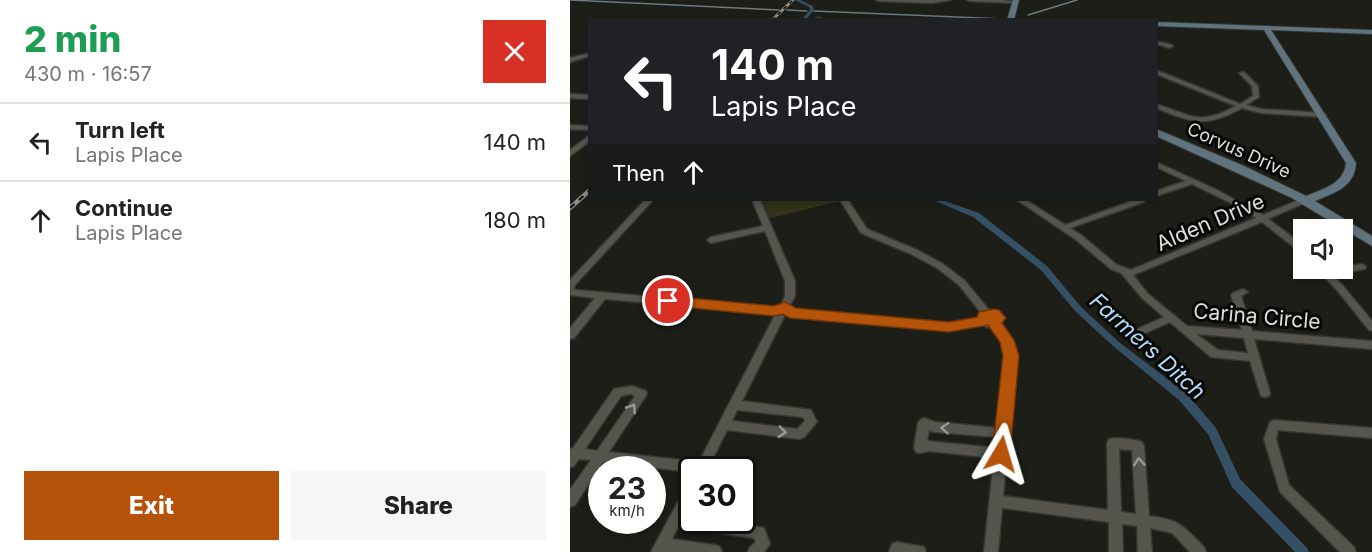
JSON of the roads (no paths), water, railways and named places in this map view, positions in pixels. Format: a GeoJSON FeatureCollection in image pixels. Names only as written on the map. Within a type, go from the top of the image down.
{"type":"FeatureCollection","features":[{"type":"Feature","properties":{"kind":"street"},"geometry":{"type":"LineString","coordinates":[[878,0],[932,2],[949,0]]}},
{"type":"Feature","properties":{"kind":"street"},"geometry":{"type":"LineString","coordinates":[[969,0],[1017,1],[1014,17]]}},
{"type":"Feature","properties":{"kind":"street"},"geometry":{"type":"LineString","coordinates":[[1158,24],[1372,33]]}},
{"type":"Feature","properties":{"kind":"street"},"geometry":{"type":"LineString","coordinates":[[1266,28],[1349,156],[1352,169],[1344,183],[1307,200]]}},
{"type":"Feature","properties":{"kind":"street"},"geometry":{"type":"LineString","coordinates":[[1158,43],[1170,46]]}},
{"type":"Feature","properties":{"kind":"street"},"geometry":{"type":"LineString","coordinates":[[570,60],[588,55]]}},
{"type":"Feature","properties":{"kind":"street"},"geometry":{"type":"LineString","coordinates":[[1158,73],[1241,106],[1278,114],[1323,116]]}},
{"type":"Feature","properties":{"kind":"street"},"geometry":{"type":"LineString","coordinates":[[1158,107],[1202,122],[1214,121],[1256,97],[1257,91],[1252,80],[1242,73]]}},
{"type":"Feature","properties":{"kind":"street"},"geometry":{"type":"LineString","coordinates":[[570,96],[588,97]]}},
{"type":"Feature","properties":{"kind":"street"},"geometry":{"type":"LineString","coordinates":[[570,127],[588,128]]}},
{"type":"Feature","properties":{"kind":"street","name":"Corvus Drive"},"geometry":{"type":"LineString","coordinates":[[1158,133],[1267,180],[1307,200],[1372,242]]}},
{"type":"Feature","properties":{"kind":"street"},"geometry":{"type":"LineString","coordinates":[[570,154],[588,139]]}},
{"type":"Feature","properties":{"kind":"street"},"geometry":{"type":"LineString","coordinates":[[1158,165],[1262,220],[1293,242]]}},
{"type":"Feature","properties":{"kind":"street"},"geometry":{"type":"LineString","coordinates":[[1158,193],[1192,181]]}},
{"type":"Feature","properties":{"kind":"street","name":"Alden Drive"},"geometry":{"type":"LineString","coordinates":[[1125,272],[1137,272],[1307,200]]}},
{"type":"Feature","properties":{"kind":"street"},"geometry":{"type":"LineString","coordinates":[[649,201],[570,289],[574,293],[949,327],[988,319]]}},
{"type":"Feature","properties":{"kind":"street"},"geometry":{"type":"LineString","coordinates":[[708,456],[790,296],[790,281],[756,201]]}},
{"type":"Feature","properties":{"kind":"street"},"geometry":{"type":"LineString","coordinates":[[845,201],[864,231],[914,252],[940,266],[962,283],[988,319],[1007,340],[1011,356],[991,552]]}},
{"type":"Feature","properties":{"kind":"street","name":"Carina Circle"},"geometry":{"type":"LineString","coordinates":[[1023,201],[1064,228],[1114,267],[1125,272],[1145,296],[1184,329],[1372,345]]}},
{"type":"Feature","properties":{"kind":"street"},"geometry":{"type":"LineString","coordinates":[[1064,228],[1138,201]]}},
{"type":"Feature","properties":{"kind":"street"},"geometry":{"type":"LineString","coordinates":[[711,240],[767,228]]}},
{"type":"Feature","properties":{"kind":"street"},"geometry":{"type":"LineString","coordinates":[[1353,268],[1362,267]]}},
{"type":"Feature","properties":{"kind":"street","name":"Carina Circle"},"geometry":{"type":"LineString","coordinates":[[1330,279],[1367,316],[1372,328]]}},
{"type":"Feature","properties":{"kind":"street"},"geometry":{"type":"LineString","coordinates":[[1243,292],[1236,295],[1265,393]]}},
{"type":"Feature","properties":{"kind":"street"},"geometry":{"type":"LineString","coordinates":[[570,335],[603,295]]}},
{"type":"Feature","properties":{"kind":"street"},"geometry":{"type":"LineString","coordinates":[[1137,333],[1170,318]]}},
{"type":"Feature","properties":{"kind":"street"},"geometry":{"type":"LineString","coordinates":[[1184,329],[1215,354],[1255,358]]}},
{"type":"Feature","properties":{"kind":"street"},"geometry":{"type":"LineString","coordinates":[[572,456],[618,392],[632,390],[642,394],[601,456]]}},
{"type":"Feature","properties":{"kind":"street"},"geometry":{"type":"LineString","coordinates":[[724,425],[800,434],[811,422],[807,414],[735,405]]}},
{"type":"Feature","properties":{"kind":"street"},"geometry":{"type":"LineString","coordinates":[[1001,454],[920,447],[924,423],[934,427],[1004,434]]}},
{"type":"Feature","properties":{"kind":"street"},"geometry":{"type":"LineString","coordinates":[[1348,552],[1284,488],[1270,439],[1271,430],[1274,425],[1285,425],[1372,433]]}},
{"type":"Feature","properties":{"kind":"street"},"geometry":{"type":"LineString","coordinates":[[1116,552],[1113,443],[1138,446],[1145,552]]}},
{"type":"Feature","properties":{"kind":"street"},"geometry":{"type":"LineString","coordinates":[[572,456],[588,457]]}},
{"type":"Feature","properties":{"kind":"street"},"geometry":{"type":"LineString","coordinates":[[570,501],[588,475]]}},
{"type":"Feature","properties":{"kind":"street"},"geometry":{"type":"LineString","coordinates":[[996,501],[1143,520],[1176,528],[1199,552]]}},
{"type":"Feature","properties":{"kind":"street"},"geometry":{"type":"LineString","coordinates":[[678,513],[660,548],[715,552]]}},
{"type":"Feature","properties":{"kind":"street"},"geometry":{"type":"LineString","coordinates":[[674,520],[759,532],[763,544],[755,552]]}},
{"type":"Feature","properties":{"kind":"street"},"geometry":{"type":"LineString","coordinates":[[896,552],[897,549],[919,552]]}},
{"type":"Feature","properties":{"kind":"waterway"},"geometry":{"type":"LineString","coordinates":[[570,0],[779,10]]}},
{"type":"Feature","properties":{"kind":"waterway","name":"Farmers Ditch"},"geometry":{"type":"LineString","coordinates":[[797,0],[811,6],[812,10],[805,18]]}},
{"type":"Feature","properties":{"kind":"waterway"},"geometry":{"type":"LineString","coordinates":[[1028,15],[1077,0]]}},
{"type":"Feature","properties":{"kind":"waterway"},"geometry":{"type":"LineString","coordinates":[[787,10],[807,11]]}},
{"type":"Feature","properties":{"kind":"waterway"},"geometry":{"type":"LineString","coordinates":[[814,11],[981,18]]}},
{"type":"Feature","properties":{"kind":"waterway","name":"Farmers Ditch"},"geometry":{"type":"LineString","coordinates":[[940,201],[976,215],[1044,268],[1078,309],[1116,344],[1183,397],[1212,431],[1236,483],[1303,552]]}},
{"type":"Feature","properties":{"kind":"railway"},"geometry":{"type":"LineString","coordinates":[[774,18],[793,0]]}},
{"type":"Feature","properties":{"kind":"railway"},"geometry":{"type":"LineString","coordinates":[[570,208],[588,192]]}}]}
